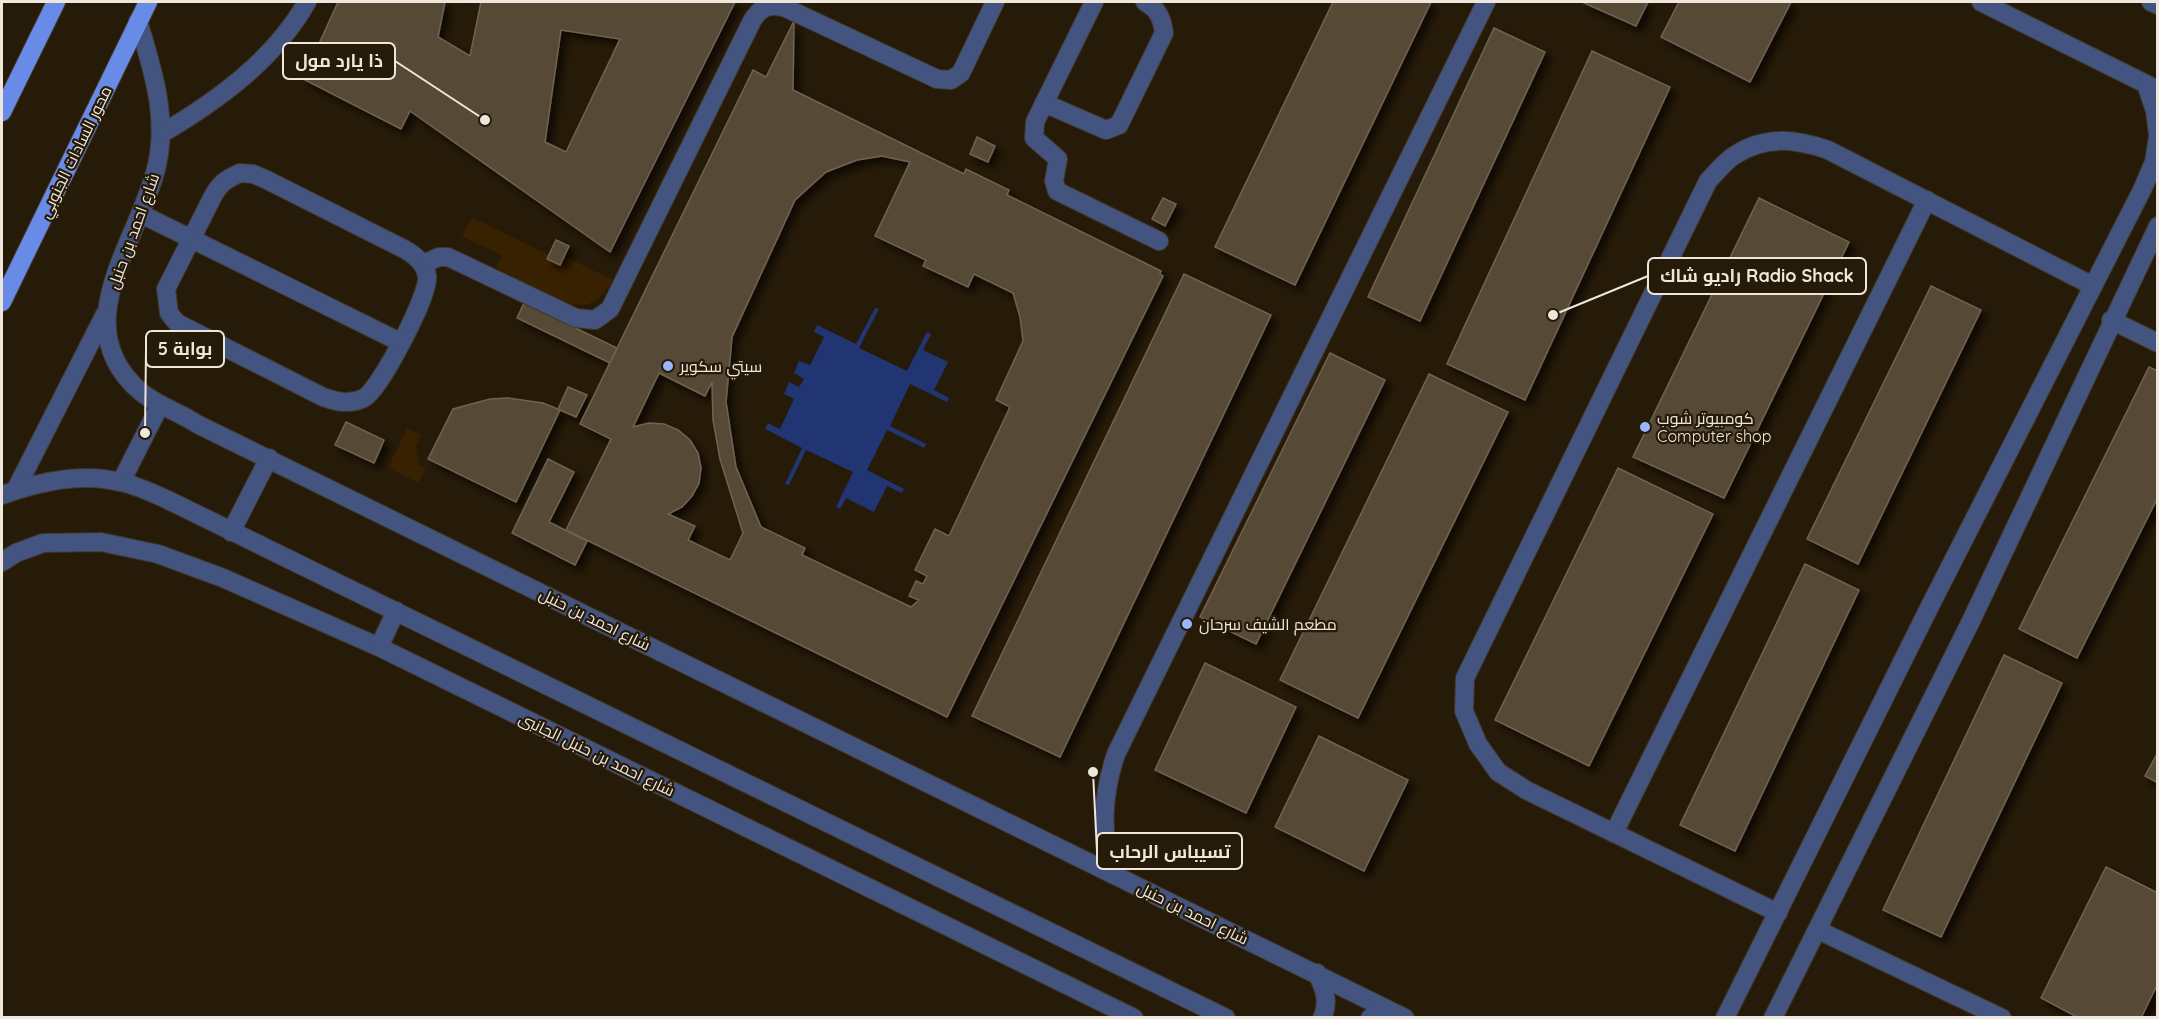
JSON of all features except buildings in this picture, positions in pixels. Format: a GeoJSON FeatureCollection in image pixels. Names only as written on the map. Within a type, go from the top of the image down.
{"type":"FeatureCollection","features":[{"type":"Feature","properties":{"kind":"main road"},"geometry":{"type":"LineString","coordinates":[[2,111],[56,2]]}},
{"type":"Feature","properties":{"kind":"main road","name":"محور السادات الجنوبي"},"geometry":{"type":"LineString","coordinates":[[2,302],[148,2]]}},
{"type":"Feature","properties":{"kind":"street"},"geometry":{"type":"LineString","coordinates":[[161,134],[226,92],[255,66],[282,37],[308,2]]}},
{"type":"Feature","properties":{"kind":"street"},"geometry":{"type":"LineString","coordinates":[[423,264],[439,256],[448,257],[576,318],[595,320],[609,309],[752,21],[761,9],[777,5],[786,8],[937,79],[951,80],[962,73],[995,2]]}},
{"type":"Feature","properties":{"kind":"street"},"geometry":{"type":"LineString","coordinates":[[1094,2],[1032,130],[1038,144],[1052,151],[1058,159],[1054,181],[1057,191],[1159,241]]}},
{"type":"Feature","properties":{"kind":"street"},"geometry":{"type":"LineString","coordinates":[[1044,103],[1106,130],[1119,125],[1164,33],[1163,21],[1157,11],[1145,2]]}},
{"type":"Feature","properties":{"kind":"street"},"geometry":{"type":"LineString","coordinates":[[1112,874],[1103,827],[1104,804],[1116,754],[1486,2]]}},
{"type":"Feature","properties":{"kind":"street"},"geometry":{"type":"LineString","coordinates":[[1725,1017],[2154,162],[2157,136],[2152,87],[1982,2]]}},
{"type":"Feature","properties":{"kind":"street"},"geometry":{"type":"LineString","coordinates":[[2151,2],[2157,5]]}},
{"type":"Feature","properties":{"kind":"street","name":"شارع احمد بن حنبل"},"geometry":{"type":"LineString","coordinates":[[138,21],[155,83],[161,134],[157,164],[141,214],[116,270],[106,312],[108,338],[115,359],[127,378],[160,405],[1402,1016]]}},
{"type":"Feature","properties":{"kind":"street"},"geometry":{"type":"LineString","coordinates":[[1778,913],[1526,790],[1498,772],[1478,744],[1464,711],[1465,678],[1708,181],[1734,155],[1768,141],[1799,140],[1828,150],[2093,286]]}},
{"type":"Feature","properties":{"kind":"street"},"geometry":{"type":"LineString","coordinates":[[240,173],[253,174],[404,249],[415,255],[423,264],[427,276],[426,289],[400,342],[374,389],[365,398],[351,402],[337,402],[323,397],[177,323],[169,313],[166,289],[218,186],[228,178],[240,173]]}},
{"type":"Feature","properties":{"kind":"street"},"geometry":{"type":"LineString","coordinates":[[1614,833],[1927,200]]}},
{"type":"Feature","properties":{"kind":"street"},"geometry":{"type":"LineString","coordinates":[[141,214],[400,342]]}},
{"type":"Feature","properties":{"kind":"street"},"geometry":{"type":"LineString","coordinates":[[1773,1017],[1971,621],[2157,226]]}},
{"type":"Feature","properties":{"kind":"street"},"geometry":{"type":"LineString","coordinates":[[9,492],[106,312]]}},
{"type":"Feature","properties":{"kind":"street"},"geometry":{"type":"LineString","coordinates":[[2111,320],[2157,343]]}},
{"type":"Feature","properties":{"kind":"street"},"geometry":{"type":"LineString","coordinates":[[121,482],[160,405]]}},
{"type":"Feature","properties":{"kind":"street"},"geometry":{"type":"LineString","coordinates":[[231,532],[269,458]]}},
{"type":"Feature","properties":{"kind":"street"},"geometry":{"type":"LineString","coordinates":[[9,492],[62,480],[92,478],[121,482],[168,500],[1226,1017]]}},
{"type":"Feature","properties":{"kind":"street","name":"شارع احمد بن حنبل الجانبى"},"geometry":{"type":"LineString","coordinates":[[2,562],[16,553],[43,543],[101,542],[158,554],[270,598],[379,647],[1134,1017]]}},
{"type":"Feature","properties":{"kind":"street"},"geometry":{"type":"LineString","coordinates":[[379,647],[396,611]]}},
{"type":"Feature","properties":{"kind":"street"},"geometry":{"type":"LineString","coordinates":[[1818,930],[2002,1017]]}},
{"type":"Feature","properties":{"kind":"street"},"geometry":{"type":"LineString","coordinates":[[1317,974],[1325,991],[1325,1011],[1322,1017]]}},
{"type":"Feature","properties":{"kind":"street"},"geometry":{"type":"LineString","coordinates":[[1370,1017],[1376,1014],[1402,1016]]}},
{"type":"Feature","properties":{"kind":"shaded area"},"geometry":{"type":"Polygon","coordinates":[[[472,217],[549,255],[564,256],[613,280],[598,299],[590,303],[573,304],[553,298],[496,268],[502,255],[462,237],[472,217]]]}},
{"type":"Feature","properties":{"kind":"shaded area"},"geometry":{"type":"Polygon","coordinates":[[[407,428],[421,435],[416,447],[420,465],[426,468],[419,483],[388,468],[407,428]]]}},
{"type":"Feature","properties":{"kind":"water"},"geometry":{"type":"Polygon","coordinates":[[[875,308],[879,309],[859,348],[907,371],[927,332],[931,334],[923,350],[948,362],[934,390],[949,398],[947,402],[910,384],[890,426],[926,444],[924,448],[887,430],[867,470],[904,489],[902,493],[887,486],[874,512],[846,498],[840,509],[836,507],[853,472],[806,450],[789,485],[785,484],[802,448],[765,429],[768,423],[780,429],[794,399],[784,394],[789,382],[799,387],[804,379],[794,373],[799,361],[810,365],[824,337],[814,332],[817,325],[856,344],[875,308]]]}},
{"type":"Feature","properties":{"kind":"place","name":"ذا يارد مول"},"geometry":{"type":"Point","coordinates":[485,120]}},
{"type":"Feature","properties":{"kind":"place","name":"راديو شاك Radio Shack"},"geometry":{"type":"Point","coordinates":[1553,315]}},
{"type":"Feature","properties":{"kind":"place","name":"سيتي سكوير"},"geometry":{"type":"Point","coordinates":[668,366]}},
{"type":"Feature","properties":{"kind":"place","name":"كومبيوتر شوب Computer shop"},"geometry":{"type":"Point","coordinates":[1645,427]}},
{"type":"Feature","properties":{"kind":"place","name":"بوابة 5"},"geometry":{"type":"Point","coordinates":[145,433]}},
{"type":"Feature","properties":{"kind":"place","name":"مطعم الشيف سرحان"},"geometry":{"type":"Point","coordinates":[1187,624]}},
{"type":"Feature","properties":{"kind":"place","name":"تسيباس الرحاب"},"geometry":{"type":"Point","coordinates":[1093,772]}}]}
